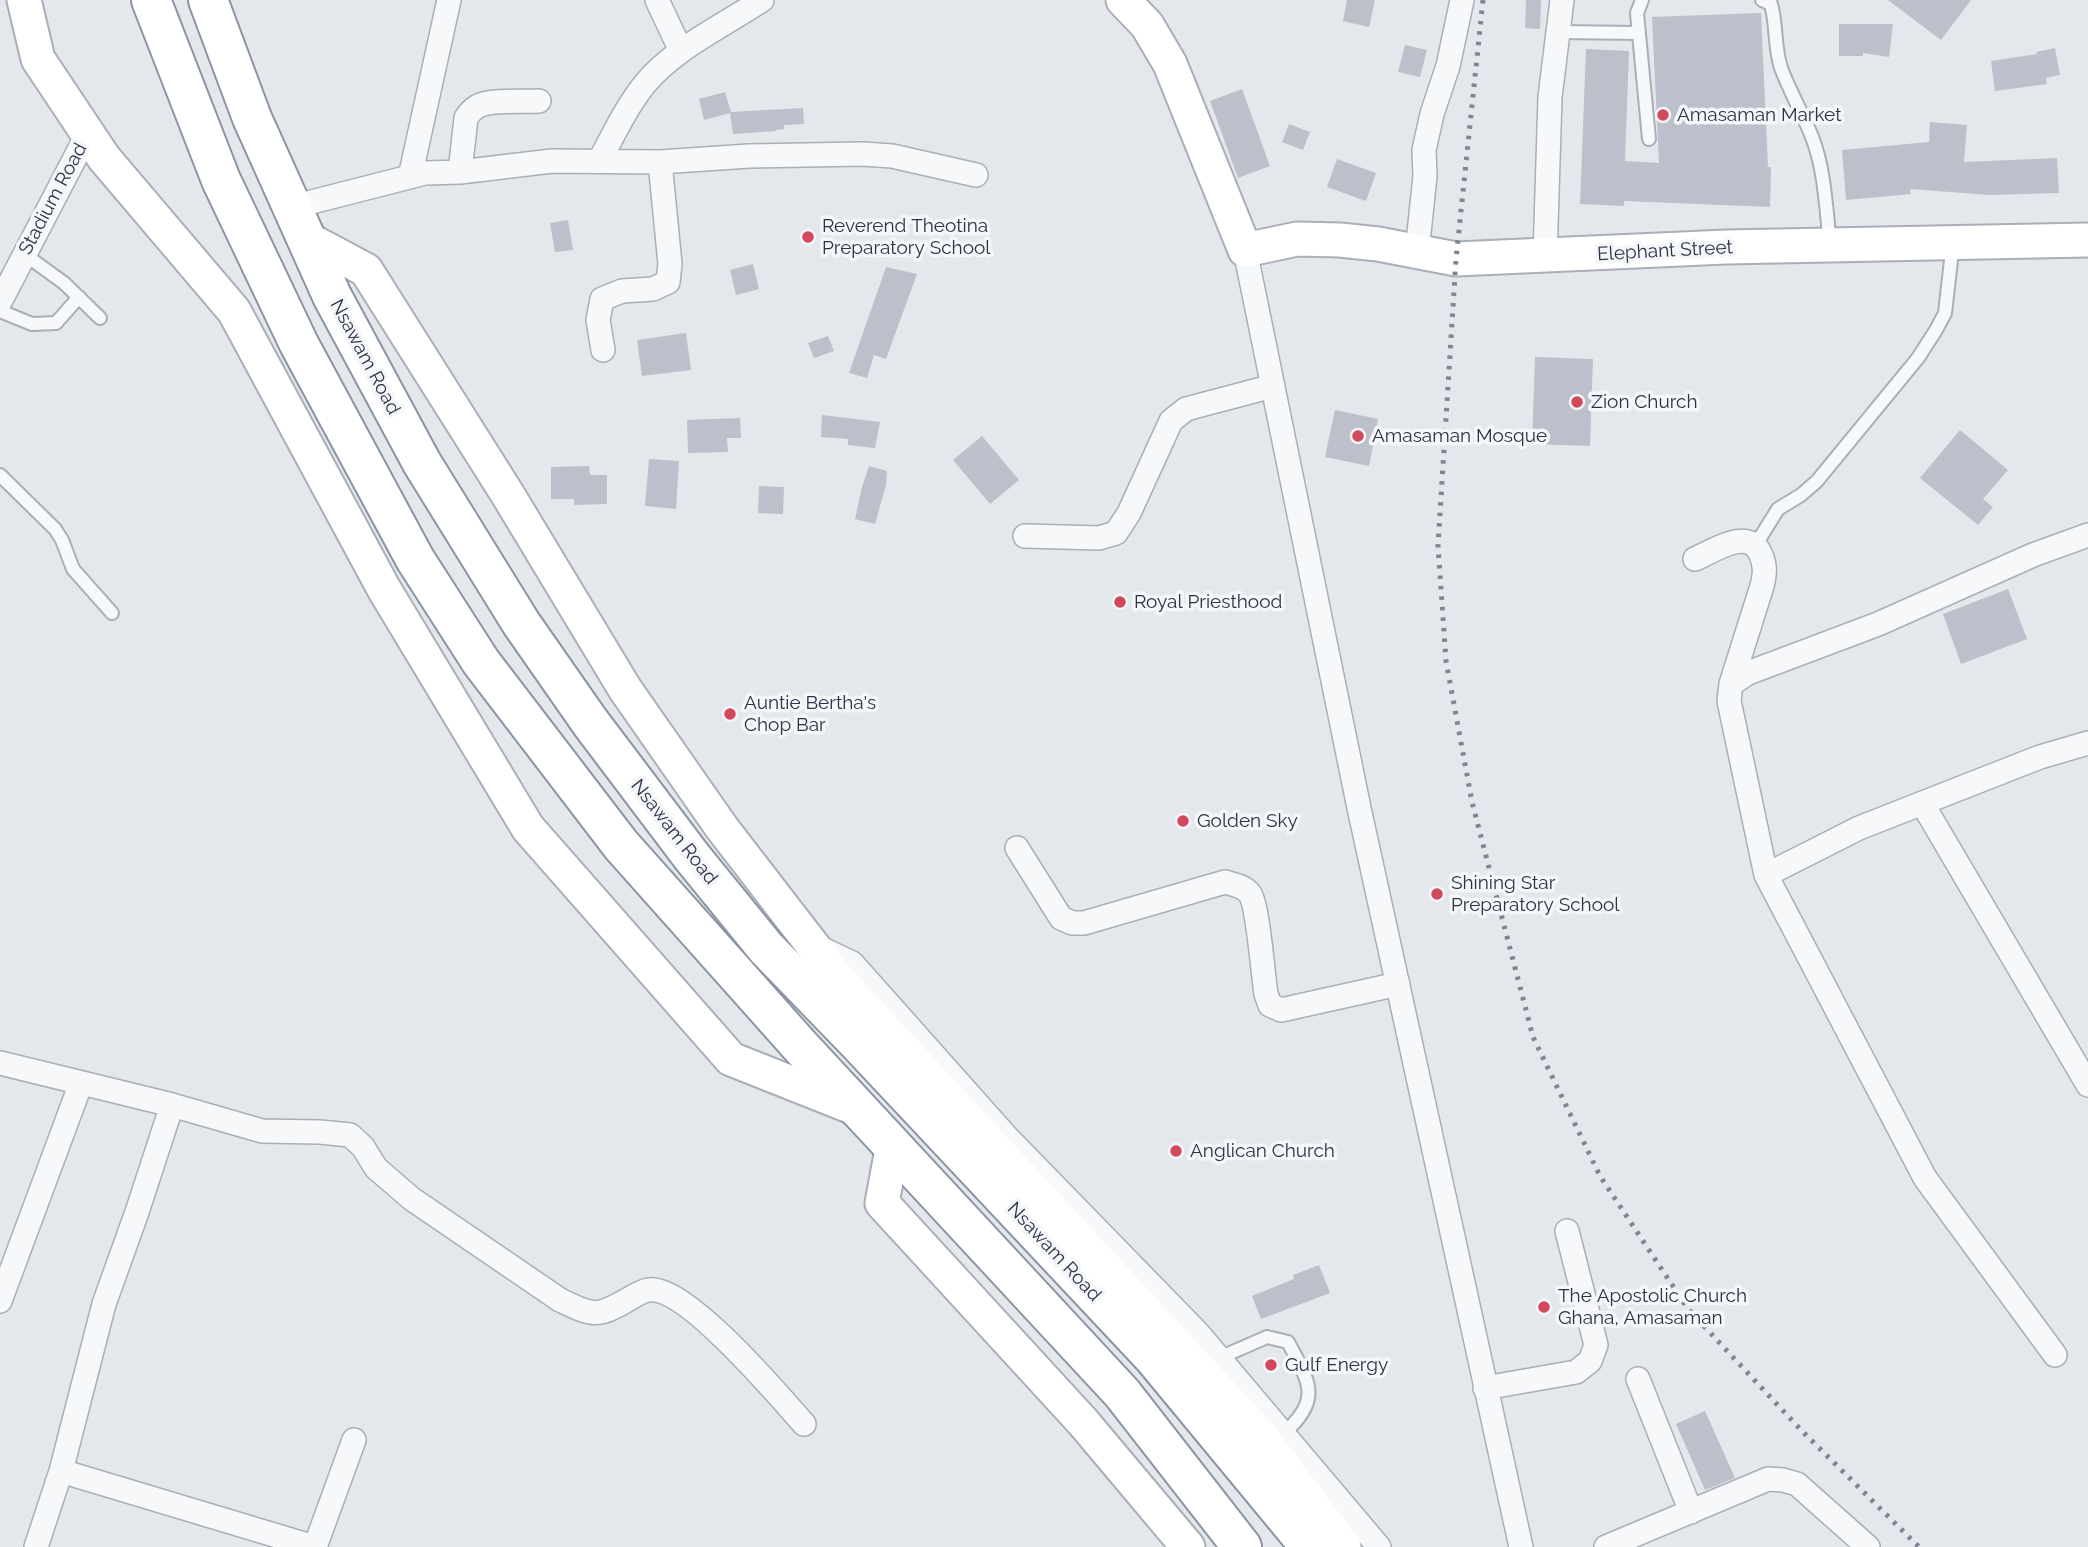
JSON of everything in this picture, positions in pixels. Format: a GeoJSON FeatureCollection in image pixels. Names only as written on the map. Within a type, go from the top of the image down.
{"type":"FeatureCollection","features":[{"type":"Feature","properties":{"kind":"highway"},"geometry":{"type":"LineString","coordinates":[[151,0],[221,180],[299,344],[422,571],[481,662],[621,845],[708,944],[1122,1393],[1242,1547]]}},
{"type":"Feature","properties":{"kind":"highway","name":"Nsawam Road"},"geometry":{"type":"LineString","coordinates":[[208,0],[252,118],[332,296],[422,463],[513,611],[590,722],[692,857],[766,948],[1153,1357],[1310,1547]]}},
{"type":"Feature","properties":{"kind":"main road"},"geometry":{"type":"LineString","coordinates":[[24,0],[38,59],[104,158],[234,311],[384,589],[528,828],[731,1059],[859,1109]]}},
{"type":"Feature","properties":{"kind":"main road"},"geometry":{"type":"LineString","coordinates":[[1123,0],[1147,25],[1170,64],[1245,250]]}},
{"type":"Feature","properties":{"kind":"main road"},"geometry":{"type":"LineString","coordinates":[[299,223],[366,270],[508,495],[625,689],[722,828],[840,981],[1261,1436],[1344,1547]]}},
{"type":"Feature","properties":{"kind":"main road","name":"Elephant Street"},"geometry":{"type":"LineString","coordinates":[[1245,250],[1297,239],[1340,240],[1378,244],[1455,259],[1830,244],[2088,240]]}},
{"type":"Feature","properties":{"kind":"main road"},"geometry":{"type":"LineString","coordinates":[[892,1144],[882,1203],[1083,1422],[1188,1547]]}},
{"type":"Feature","properties":{"kind":"street"},"geometry":{"type":"LineString","coordinates":[[410,177],[449,0]]}},
{"type":"Feature","properties":{"kind":"street"},"geometry":{"type":"LineString","coordinates":[[657,0],[681,51]]}},
{"type":"Feature","properties":{"kind":"street"},"geometry":{"type":"LineString","coordinates":[[600,160],[620,122],[645,84],[681,51],[762,0]]}},
{"type":"Feature","properties":{"kind":"street"},"geometry":{"type":"LineString","coordinates":[[1417,252],[1425,176],[1424,150],[1432,114],[1448,66],[1462,0]]}},
{"type":"Feature","properties":{"kind":"street"},"geometry":{"type":"LineString","coordinates":[[1545,257],[1550,97],[1562,0]]}},
{"type":"Feature","properties":{"kind":"street"},"geometry":{"type":"LineString","coordinates":[[460,172],[466,118],[477,106],[486,103],[539,101]]}},
{"type":"Feature","properties":{"kind":"street","name":"Stadium Road"},"geometry":{"type":"LineString","coordinates":[[0,302],[88,133]]}},
{"type":"Feature","properties":{"kind":"street"},"geometry":{"type":"LineString","coordinates":[[299,223],[425,173],[460,172],[552,161],[660,162],[749,156],[863,155],[892,156],[976,175]]}},
{"type":"Feature","properties":{"kind":"street"},"geometry":{"type":"LineString","coordinates":[[603,350],[598,320],[602,299],[622,290],[653,289],[668,282],[670,264],[660,162]]}},
{"type":"Feature","properties":{"kind":"street"},"geometry":{"type":"LineString","coordinates":[[1245,250],[1362,822],[1521,1547]]}},
{"type":"Feature","properties":{"kind":"street"},"geometry":{"type":"LineString","coordinates":[[1025,536],[1099,538],[1116,533],[1129,513],[1171,421],[1186,409],[1273,386]]}},
{"type":"Feature","properties":{"kind":"street"},"geometry":{"type":"LineString","coordinates":[[1731,684],[1748,673],[1878,624],[2033,555],[2088,535]]}},
{"type":"Feature","properties":{"kind":"street"},"geometry":{"type":"LineString","coordinates":[[1695,559],[1735,541],[1748,541],[1755,546],[1764,561],[1765,572],[1758,602],[1731,684],[1729,701],[1766,875],[1925,1178],[2055,1355]]}},
{"type":"Feature","properties":{"kind":"street"},"geometry":{"type":"LineString","coordinates":[[1766,875],[1859,828],[2040,757],[2088,744]]}},
{"type":"Feature","properties":{"kind":"street"},"geometry":{"type":"LineString","coordinates":[[1923,803],[2088,1085]]}},
{"type":"Feature","properties":{"kind":"street"},"geometry":{"type":"LineString","coordinates":[[1017,848],[1061,918],[1072,923],[1084,923],[1225,882],[1242,887],[1251,896],[1255,910],[1266,994],[1270,1006],[1281,1010],[1398,984]]}},
{"type":"Feature","properties":{"kind":"street"},"geometry":{"type":"LineString","coordinates":[[811,944],[852,963],[1004,1135],[1198,1332],[1379,1547]]}},
{"type":"Feature","properties":{"kind":"street"},"geometry":{"type":"LineString","coordinates":[[0,1063],[262,1130],[350,1135],[363,1147],[376,1168],[412,1199],[560,1300],[597,1314],[649,1290],[665,1292],[682,1302],[734,1347],[804,1424]]}},
{"type":"Feature","properties":{"kind":"street"},"geometry":{"type":"LineString","coordinates":[[0,1301],[81,1083]]}},
{"type":"Feature","properties":{"kind":"street"},"geometry":{"type":"LineString","coordinates":[[36,1547],[61,1471],[104,1304],[172,1105]]}},
{"type":"Feature","properties":{"kind":"street"},"geometry":{"type":"LineString","coordinates":[[1485,1388],[1576,1372],[1590,1361],[1596,1345],[1567,1231]]}},
{"type":"Feature","properties":{"kind":"street"},"geometry":{"type":"LineString","coordinates":[[1638,1379],[1691,1512]]}},
{"type":"Feature","properties":{"kind":"street"},"geometry":{"type":"LineString","coordinates":[[61,1471],[315,1547],[354,1440]]}},
{"type":"Feature","properties":{"kind":"street"},"geometry":{"type":"LineString","coordinates":[[1606,1547],[1768,1479],[1797,1484],[1868,1547]]}},
{"type":"Feature","properties":{"kind":"lane"},"geometry":{"type":"LineString","coordinates":[[1642,0],[1637,13],[1650,139]]}},
{"type":"Feature","properties":{"kind":"lane"},"geometry":{"type":"LineString","coordinates":[[1762,0],[1771,4],[1782,69],[1817,152],[1830,244]]}},
{"type":"Feature","properties":{"kind":"lane"},"geometry":{"type":"LineString","coordinates":[[1558,32],[1639,33]]}},
{"type":"Feature","properties":{"kind":"lane"},"geometry":{"type":"LineString","coordinates":[[1755,546],[1778,509],[1817,481],[1924,348],[1945,313],[1953,243]]}},
{"type":"Feature","properties":{"kind":"lane"},"geometry":{"type":"LineString","coordinates":[[24,254],[64,283],[100,318]]}},
{"type":"Feature","properties":{"kind":"lane"},"geometry":{"type":"LineString","coordinates":[[0,311],[32,324],[56,323],[79,297]]}},
{"type":"Feature","properties":{"kind":"lane"},"geometry":{"type":"LineString","coordinates":[[0,475],[55,529],[73,569],[112,614]]}},
{"type":"Feature","properties":{"kind":"lane"},"geometry":{"type":"LineString","coordinates":[[1219,1357],[1267,1337],[1288,1342],[1308,1380],[1309,1394],[1306,1408],[1298,1421],[1283,1434]]}},
{"type":"Feature","properties":{"kind":"building"},"geometry":{"type":"Polygon","coordinates":[[[1347,0],[1375,0],[1369,27],[1343,21],[1347,0]]]}},
{"type":"Feature","properties":{"kind":"building"},"geometry":{"type":"Polygon","coordinates":[[[1526,0],[1541,0],[1540,29],[1525,28],[1526,0]]]}},
{"type":"Feature","properties":{"kind":"building"},"geometry":{"type":"Polygon","coordinates":[[[1888,0],[1971,0],[1941,40],[1888,0]]]}},
{"type":"Feature","properties":{"kind":"building"},"geometry":{"type":"Polygon","coordinates":[[[1761,13],[1768,167],[1771,167],[1770,207],[1624,201],[1624,206],[1580,204],[1586,49],[1629,51],[1625,161],[1659,163],[1652,17],[1761,13]]]}},
{"type":"Feature","properties":{"kind":"building"},"geometry":{"type":"Polygon","coordinates":[[[1839,24],[1893,24],[1889,57],[1863,53],[1863,56],[1839,56],[1839,24]]]}},
{"type":"Feature","properties":{"kind":"building"},"geometry":{"type":"Polygon","coordinates":[[[1405,45],[1427,50],[1420,77],[1398,72],[1405,45]]]}},
{"type":"Feature","properties":{"kind":"building"},"geometry":{"type":"Polygon","coordinates":[[[2055,48],[2060,75],[2046,78],[2047,84],[1995,91],[1991,61],[2037,54],[2036,52],[2055,48]]]}},
{"type":"Feature","properties":{"kind":"building"},"geometry":{"type":"Polygon","coordinates":[[[1242,89],[1270,166],[1238,178],[1210,101],[1242,89]]]}},
{"type":"Feature","properties":{"kind":"building"},"geometry":{"type":"Polygon","coordinates":[[[725,92],[731,112],[803,108],[804,124],[784,125],[784,129],[776,131],[733,134],[730,113],[704,120],[699,99],[725,92]]]}},
{"type":"Feature","properties":{"kind":"building"},"geometry":{"type":"Polygon","coordinates":[[[1930,122],[1967,125],[1964,162],[2057,158],[2059,193],[1990,195],[1910,189],[1911,194],[1846,200],[1842,150],[1929,142],[1930,122]]]}},
{"type":"Feature","properties":{"kind":"building"},"geometry":{"type":"Polygon","coordinates":[[[1289,124],[1310,132],[1303,150],[1282,142],[1289,124]]]}},
{"type":"Feature","properties":{"kind":"building"},"geometry":{"type":"Polygon","coordinates":[[[1337,159],[1376,173],[1366,201],[1327,187],[1337,159]]]}},
{"type":"Feature","properties":{"kind":"building"},"geometry":{"type":"Polygon","coordinates":[[[568,220],[573,250],[555,252],[550,223],[568,220]]]}},
{"type":"Feature","properties":{"kind":"building"},"geometry":{"type":"Polygon","coordinates":[[[753,264],[759,289],[736,295],[730,270],[753,264]]]}},
{"type":"Feature","properties":{"kind":"building"},"geometry":{"type":"Polygon","coordinates":[[[886,267],[917,274],[886,359],[874,355],[867,378],[849,373],[886,267]]]}},
{"type":"Feature","properties":{"kind":"building"},"geometry":{"type":"Polygon","coordinates":[[[686,333],[691,370],[642,376],[637,340],[686,333]]]}},
{"type":"Feature","properties":{"kind":"building"},"geometry":{"type":"Polygon","coordinates":[[[828,336],[834,351],[814,358],[808,343],[828,336]]]}},
{"type":"Feature","properties":{"kind":"building"},"geometry":{"type":"Polygon","coordinates":[[[1535,357],[1593,359],[1590,446],[1532,444],[1535,357]]]}},
{"type":"Feature","properties":{"kind":"building"},"geometry":{"type":"Polygon","coordinates":[[[1335,410],[1378,419],[1369,466],[1325,457],[1335,410]]]}},
{"type":"Feature","properties":{"kind":"building"},"geometry":{"type":"Polygon","coordinates":[[[822,415],[880,422],[875,448],[848,445],[848,439],[821,437],[822,415]]]}},
{"type":"Feature","properties":{"kind":"building"},"geometry":{"type":"Polygon","coordinates":[[[740,418],[741,438],[727,438],[728,452],[688,453],[687,420],[740,418]]]}},
{"type":"Feature","properties":{"kind":"building"},"geometry":{"type":"Polygon","coordinates":[[[1960,430],[2008,470],[1983,499],[1993,507],[1978,525],[1920,478],[1960,430]]]}},
{"type":"Feature","properties":{"kind":"building"},"geometry":{"type":"Polygon","coordinates":[[[982,436],[1019,480],[990,504],[953,460],[982,436]]]}},
{"type":"Feature","properties":{"kind":"building"},"geometry":{"type":"Polygon","coordinates":[[[649,459],[679,461],[676,509],[645,506],[649,459]]]}},
{"type":"Feature","properties":{"kind":"building"},"geometry":{"type":"Polygon","coordinates":[[[589,466],[590,475],[607,475],[607,504],[574,505],[574,499],[551,499],[551,467],[589,466]]]}},
{"type":"Feature","properties":{"kind":"building"},"geometry":{"type":"Polygon","coordinates":[[[869,466],[887,471],[886,485],[875,524],[855,519],[869,466]]]}},
{"type":"Feature","properties":{"kind":"building"},"geometry":{"type":"Polygon","coordinates":[[[759,486],[784,487],[783,514],[758,513],[759,486]]]}},
{"type":"Feature","properties":{"kind":"building"},"geometry":{"type":"Polygon","coordinates":[[[2008,589],[2027,639],[1961,664],[1943,614],[2008,589]]]}},
{"type":"Feature","properties":{"kind":"building"},"geometry":{"type":"Polygon","coordinates":[[[1319,1265],[1330,1293],[1261,1319],[1252,1296],[1294,1279],[1293,1275],[1319,1265]]]}},
{"type":"Feature","properties":{"kind":"building"},"geometry":{"type":"Polygon","coordinates":[[[1705,1411],[1735,1478],[1705,1490],[1676,1424],[1705,1411]]]}},
{"type":"Feature","properties":{"kind":"railway"},"geometry":{"type":"LineString","coordinates":[[1483,0],[1456,259],[1438,545],[1446,661],[1472,802],[1533,1037],[1600,1176],[1688,1309],[1801,1430],[1919,1547]]}},
{"type":"Feature","properties":{"kind":"place","name":"Amasaman Market"},"geometry":{"type":"Point","coordinates":[1663,115]}},
{"type":"Feature","properties":{"kind":"place","name":"Reverend Theotina Preparatory School"},"geometry":{"type":"Point","coordinates":[808,237]}},
{"type":"Feature","properties":{"kind":"place","name":"Zion Church"},"geometry":{"type":"Point","coordinates":[1577,402]}},
{"type":"Feature","properties":{"kind":"place","name":"Amasaman Mosque"},"geometry":{"type":"Point","coordinates":[1358,436]}},
{"type":"Feature","properties":{"kind":"place","name":"Royal Priesthood"},"geometry":{"type":"Point","coordinates":[1120,602]}},
{"type":"Feature","properties":{"kind":"place","name":"Auntie Bertha's Chop Bar"},"geometry":{"type":"Point","coordinates":[730,714]}},
{"type":"Feature","properties":{"kind":"place","name":"Golden Sky"},"geometry":{"type":"Point","coordinates":[1183,821]}},
{"type":"Feature","properties":{"kind":"place","name":"Shining Star Preparatory School"},"geometry":{"type":"Point","coordinates":[1437,894]}},
{"type":"Feature","properties":{"kind":"place","name":"Anglican Church"},"geometry":{"type":"Point","coordinates":[1176,1151]}},
{"type":"Feature","properties":{"kind":"place","name":"The Apostolic Church Ghana, Amasaman"},"geometry":{"type":"Point","coordinates":[1544,1307]}},
{"type":"Feature","properties":{"kind":"place","name":"Gulf Energy"},"geometry":{"type":"Point","coordinates":[1271,1365]}}]}
